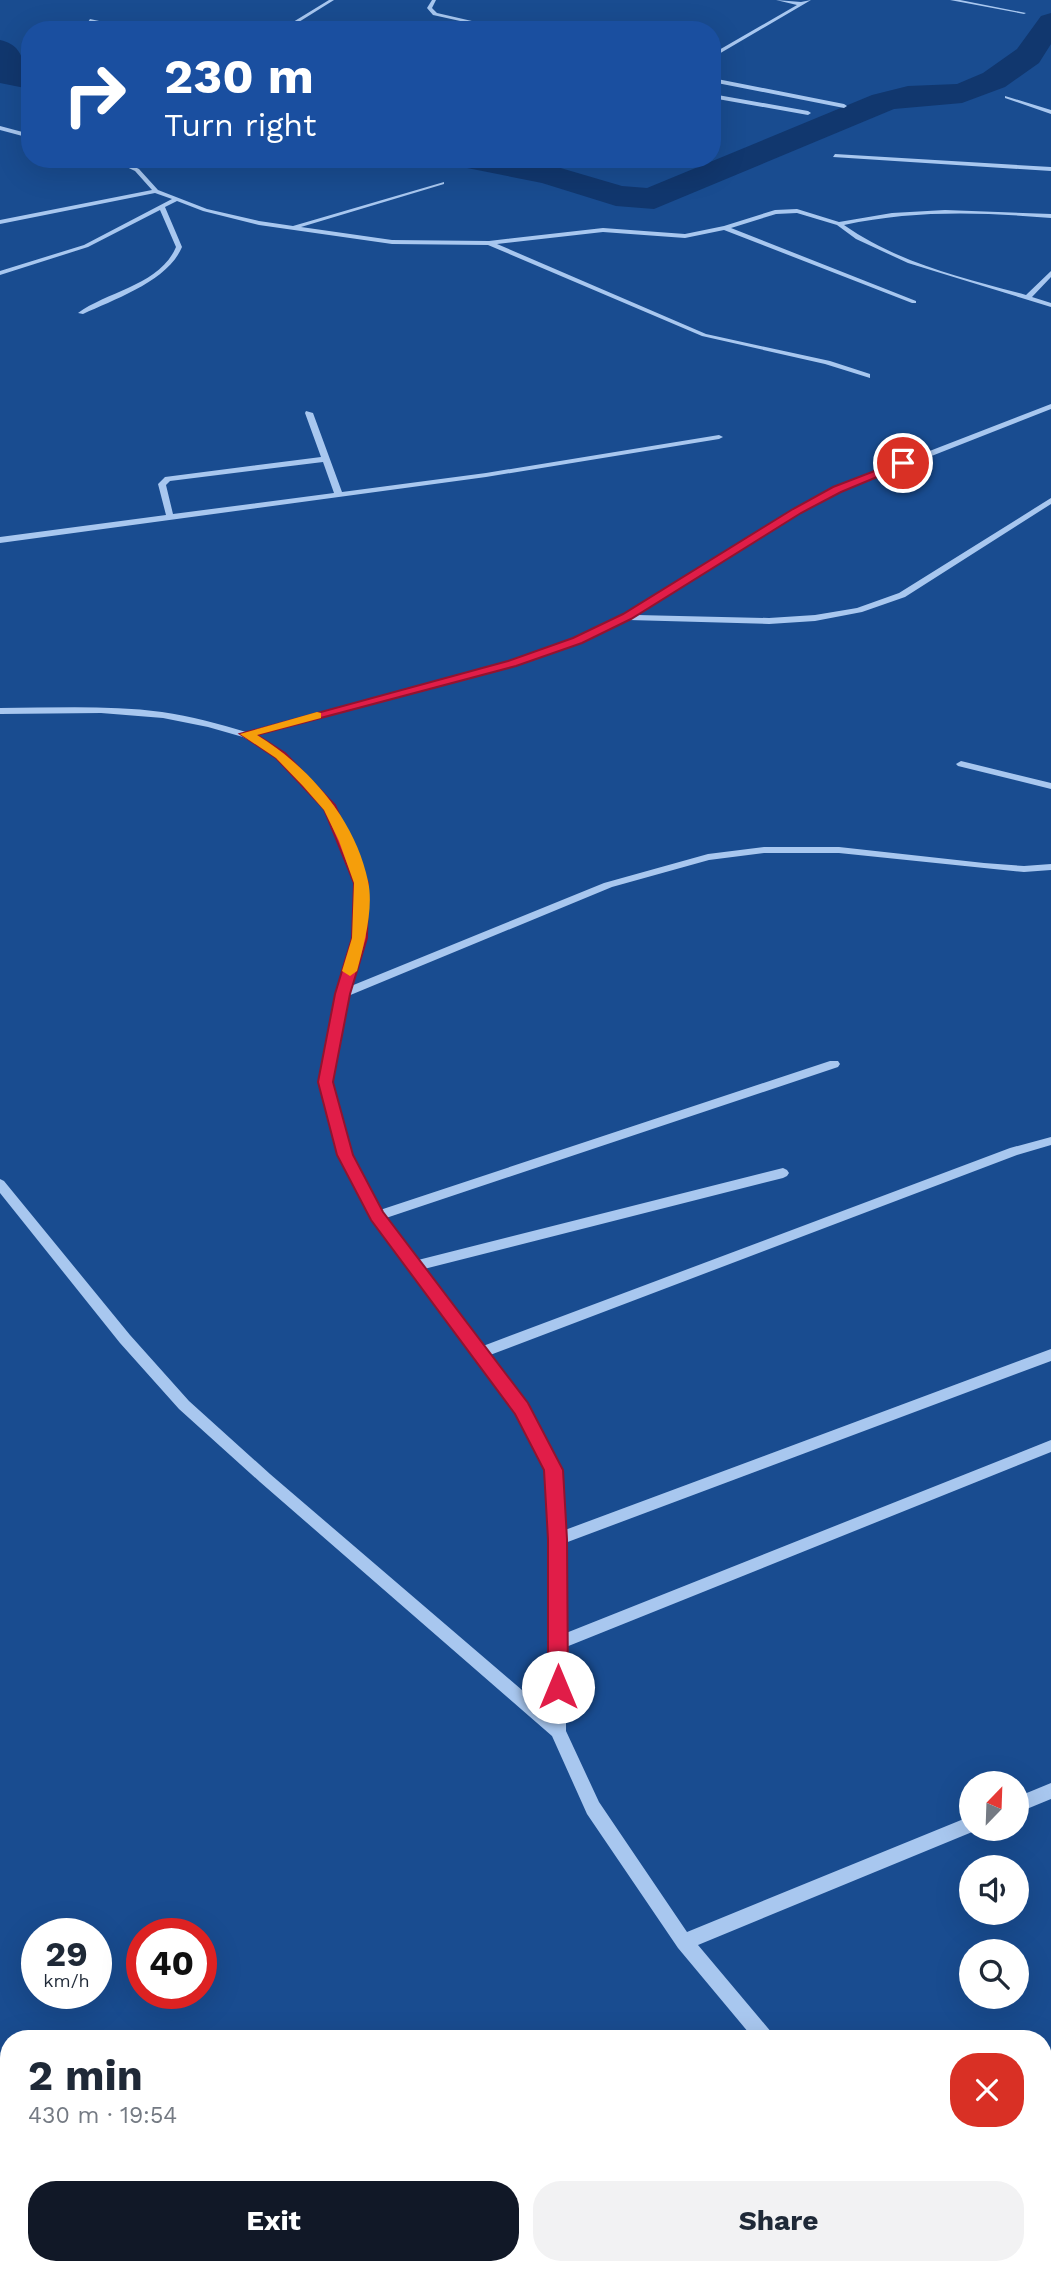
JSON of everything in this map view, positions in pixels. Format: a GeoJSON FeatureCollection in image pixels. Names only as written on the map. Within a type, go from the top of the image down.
{"type":"FeatureCollection","features":[{"type":"Feature","properties":{"kind":"street"},"geometry":{"type":"LineString","coordinates":[[297,21],[332,0]]}},
{"type":"Feature","properties":{"kind":"street"},"geometry":{"type":"LineString","coordinates":[[434,0],[429,8],[435,14],[467,21]]}},
{"type":"Feature","properties":{"kind":"street"},"geometry":{"type":"LineString","coordinates":[[778,0],[802,4]]}},
{"type":"Feature","properties":{"kind":"street"},"geometry":{"type":"LineString","coordinates":[[721,51],[810,0]]}},
{"type":"Feature","properties":{"kind":"street"},"geometry":{"type":"LineString","coordinates":[[952,0],[1024,13]]}},
{"type":"Feature","properties":{"kind":"street"},"geometry":{"type":"LineString","coordinates":[[721,81],[844,106]]}},
{"type":"Feature","properties":{"kind":"street"},"geometry":{"type":"LineString","coordinates":[[1007,97],[1051,112]]}},
{"type":"Feature","properties":{"kind":"street"},"geometry":{"type":"LineString","coordinates":[[721,98],[808,113]]}},
{"type":"Feature","properties":{"kind":"street"},"geometry":{"type":"LineString","coordinates":[[0,128],[21,134]]}},
{"type":"Feature","properties":{"kind":"street"},"geometry":{"type":"LineString","coordinates":[[835,156],[1051,169]]}},
{"type":"Feature","properties":{"kind":"street"},"geometry":{"type":"LineString","coordinates":[[133,168],[156,191],[235,219],[392,242],[489,243],[587,231],[685,236],[724,228],[775,212],[797,211],[839,224],[856,238],[908,261],[1051,305]]}},
{"type":"Feature","properties":{"kind":"street"},"geometry":{"type":"LineString","coordinates":[[291,228],[442,183]]}},
{"type":"Feature","properties":{"kind":"street"},"geometry":{"type":"LineString","coordinates":[[0,222],[156,191]]}},
{"type":"Feature","properties":{"kind":"street"},"geometry":{"type":"LineString","coordinates":[[0,273],[86,246],[177,199]]}},
{"type":"Feature","properties":{"kind":"street"},"geometry":{"type":"LineString","coordinates":[[81,313],[143,281],[174,261],[179,247],[162,207]]}},
{"type":"Feature","properties":{"kind":"street"},"geometry":{"type":"LineString","coordinates":[[839,224],[879,214],[912,211],[1051,216]]}},
{"type":"Feature","properties":{"kind":"street"},"geometry":{"type":"LineString","coordinates":[[724,228],[914,302]]}},
{"type":"Feature","properties":{"kind":"street"},"geometry":{"type":"LineString","coordinates":[[489,243],[704,335],[732,344],[842,365],[867,376]]}},
{"type":"Feature","properties":{"kind":"street"},"geometry":{"type":"LineString","coordinates":[[0,260],[16,269]]}},
{"type":"Feature","properties":{"kind":"street"},"geometry":{"type":"LineString","coordinates":[[1027,298],[1051,273]]}},
{"type":"Feature","properties":{"kind":"street"},"geometry":{"type":"LineString","coordinates":[[246,734],[512,663],[578,641],[627,617],[837,489],[1051,406]]}},
{"type":"Feature","properties":{"kind":"street"},"geometry":{"type":"LineString","coordinates":[[309,413],[339,495]]}},
{"type":"Feature","properties":{"kind":"street"},"geometry":{"type":"LineString","coordinates":[[0,540],[486,475],[719,437]]}},
{"type":"Feature","properties":{"kind":"street"},"geometry":{"type":"LineString","coordinates":[[170,517],[162,490],[162,484],[168,479],[326,459]]}},
{"type":"Feature","properties":{"kind":"street"},"geometry":{"type":"LineString","coordinates":[[627,617],[769,621],[815,618],[859,610],[902,595],[1051,500]]}},
{"type":"Feature","properties":{"kind":"street"},"geometry":{"type":"LineString","coordinates":[[0,711],[101,710],[163,715],[246,734],[281,755],[330,808],[361,883],[359,938],[343,994],[326,1082],[345,1155],[377,1216],[522,1408],[553,1470],[558,1539],[558,1731],[593,1808],[684,1942],[758,2030]]}},
{"type":"Feature","properties":{"kind":"street"},"geometry":{"type":"LineString","coordinates":[[961,764],[1051,786]]}},
{"type":"Feature","properties":{"kind":"street"},"geometry":{"type":"LineString","coordinates":[[343,994],[608,885],[708,857],[764,849],[839,850],[984,866],[1024,869],[1051,867]]}},
{"type":"Feature","properties":{"kind":"street"},"geometry":{"type":"LineString","coordinates":[[377,1216],[834,1065]]}},
{"type":"Feature","properties":{"kind":"street"},"geometry":{"type":"LineString","coordinates":[[481,1353],[1014,1151],[1051,1141]]}},
{"type":"Feature","properties":{"kind":"street"},"geometry":{"type":"LineString","coordinates":[[415,1266],[783,1173]]}},
{"type":"Feature","properties":{"kind":"street"},"geometry":{"type":"LineString","coordinates":[[0,1184],[125,1339],[184,1405],[558,1731]]}},
{"type":"Feature","properties":{"kind":"street"},"geometry":{"type":"LineString","coordinates":[[558,1539],[1051,1355]]}},
{"type":"Feature","properties":{"kind":"street"},"geometry":{"type":"LineString","coordinates":[[558,1643],[1051,1446]]}},
{"type":"Feature","properties":{"kind":"street"},"geometry":{"type":"LineString","coordinates":[[1029,1800],[1051,1791]]}},
{"type":"Feature","properties":{"kind":"street"},"geometry":{"type":"LineString","coordinates":[[684,1942],[959,1829]]}},
{"type":"Feature","properties":{"kind":"waterway"},"geometry":{"type":"LineString","coordinates":[[519,168],[550,174],[616,196],[654,198],[883,102],[908,96],[962,93],[994,80],[1028,56],[1051,22]]}},
{"type":"Feature","properties":{"kind":"waterway"},"geometry":{"type":"LineString","coordinates":[[0,49],[7,56],[11,76],[21,78]]}},
{"type":"Feature","properties":{"kind":"slow traffic"},"geometry":{"type":"LineString","coordinates":[[317,715],[246,734],[281,755],[330,808],[346,841],[361,883],[359,938],[350,971]]}},
{"type":"Feature","properties":{"kind":"route"},"geometry":{"type":"LineString","coordinates":[[558,1687],[558,1539],[553,1470],[522,1408],[377,1216],[345,1155],[326,1082],[343,994],[359,938],[361,883],[346,841],[330,808],[281,755],[246,734],[512,663],[578,641],[627,617],[837,489],[903,463]]}}]}
